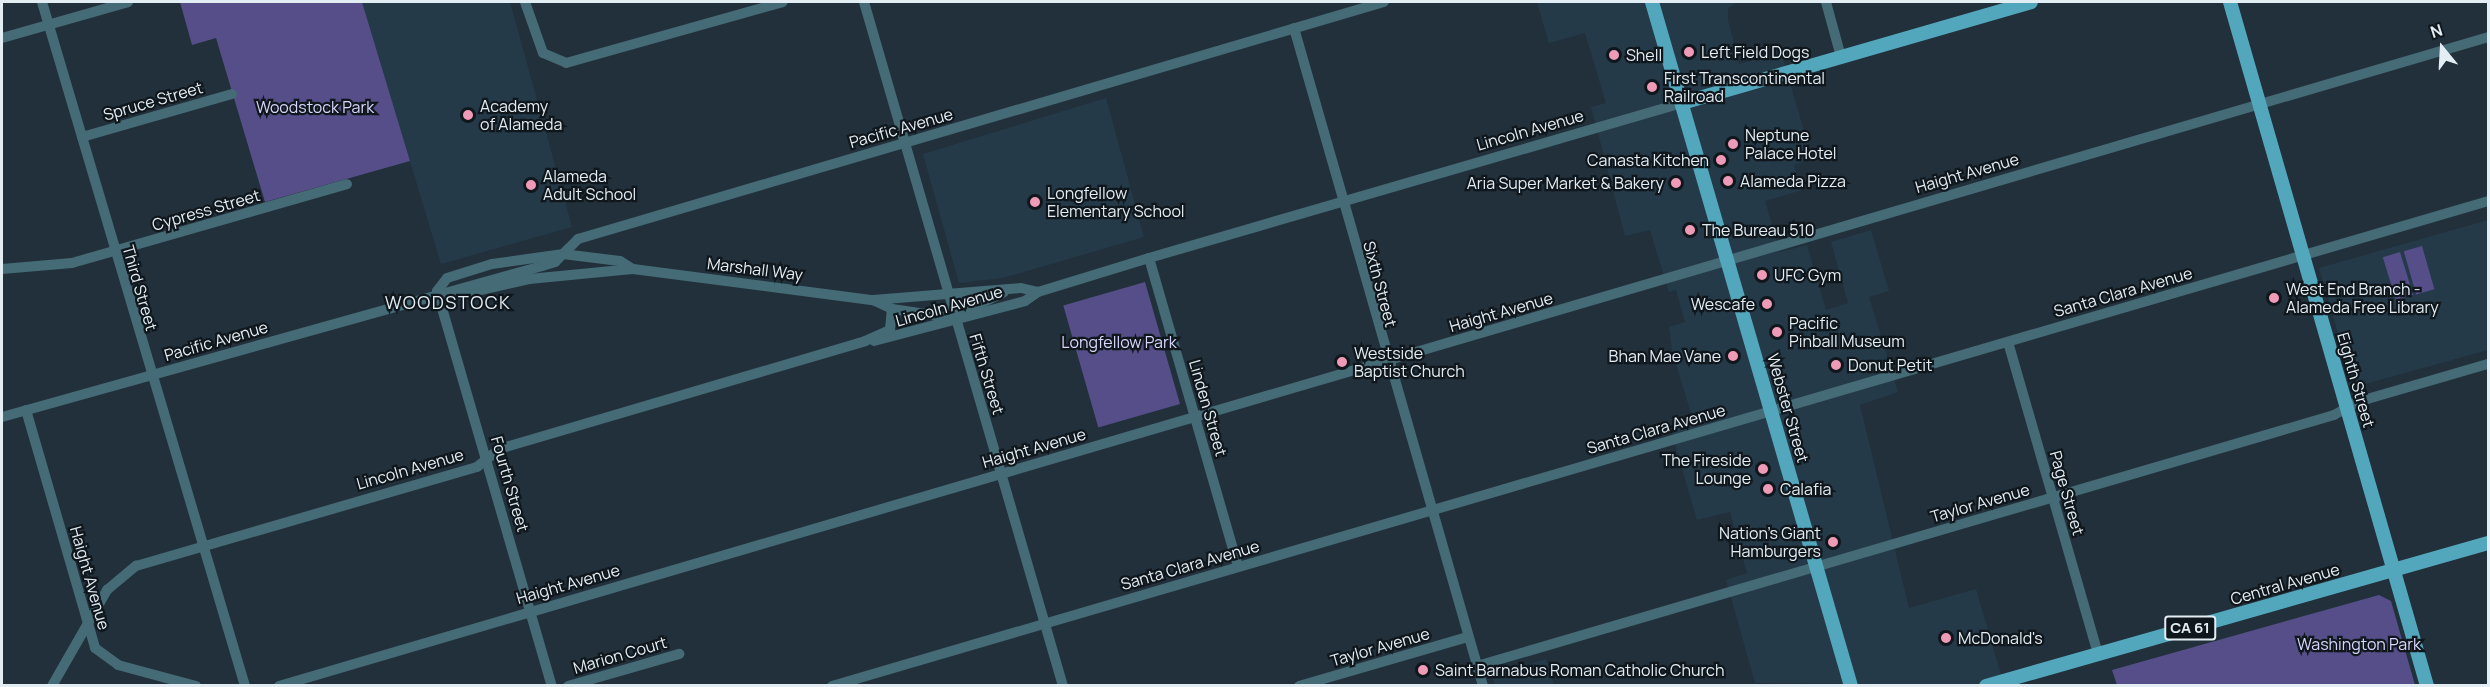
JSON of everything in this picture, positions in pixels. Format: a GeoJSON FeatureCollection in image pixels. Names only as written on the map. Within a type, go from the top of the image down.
{"type":"FeatureCollection","features":[{"type":"Feature","properties":{"kind":"main road","name":"Webster Street"},"geometry":{"type":"LineString","coordinates":[[1653,2],[1851,686]]}},
{"type":"Feature","properties":{"kind":"main road","name":"Lincoln Avenue"},"geometry":{"type":"LineString","coordinates":[[1682,103],[2031,2]]}},
{"type":"Feature","properties":{"kind":"main road","name":"Eighth Street"},"geometry":{"type":"LineString","coordinates":[[2220,2],[2231,8],[2427,686]]}},
{"type":"Feature","properties":{"kind":"main road","name":"Central Avenue"},"geometry":{"type":"LineString","coordinates":[[1992,685],[2488,543]]}},
{"type":"Feature","properties":{"kind":"street","name":"Third Street"},"geometry":{"type":"LineString","coordinates":[[42,2],[114,252],[205,545],[245,686]]}},
{"type":"Feature","properties":{"kind":"street"},"geometry":{"type":"LineString","coordinates":[[2,38],[128,2]]}},
{"type":"Feature","properties":{"kind":"street"},"geometry":{"type":"LineString","coordinates":[[525,2],[537,43],[553,61],[580,60],[783,2]]}},
{"type":"Feature","properties":{"kind":"street","name":"Fifth Street"},"geometry":{"type":"LineString","coordinates":[[864,2],[954,318],[1002,473],[1063,686]]}},
{"type":"Feature","properties":{"kind":"street","name":"Pacific Avenue"},"geometry":{"type":"LineString","coordinates":[[2,417],[437,291],[542,266],[564,254],[578,239],[1383,2]]}},
{"type":"Feature","properties":{"kind":"street"},"geometry":{"type":"LineString","coordinates":[[1826,2],[1840,57]]}},
{"type":"Feature","properties":{"kind":"street","name":"Sixth Street"},"geometry":{"type":"LineString","coordinates":[[1294,28],[1386,362],[1483,686]]}},
{"type":"Feature","properties":{"kind":"street","name":"Haight Avenue"},"geometry":{"type":"LineString","coordinates":[[279,686],[530,610],[1386,362],[2488,37]]}},
{"type":"Feature","properties":{"kind":"street","name":"Spruce Street"},"geometry":{"type":"LineString","coordinates":[[82,137],[231,94]]}},
{"type":"Feature","properties":{"kind":"street","name":"Lincoln Avenue"},"geometry":{"type":"LineString","coordinates":[[864,341],[890,339],[954,318],[1025,301],[1038,292],[1149,258],[1682,103]]}},
{"type":"Feature","properties":{"kind":"street","name":"Cypress Street"},"geometry":{"type":"LineString","coordinates":[[2,269],[72,263],[347,184]]}},
{"type":"Feature","properties":{"kind":"street","name":"Santa Clara Avenue"},"geometry":{"type":"LineString","coordinates":[[832,686],[2488,201]]}},
{"type":"Feature","properties":{"kind":"street","name":"Marshall Way"},"geometry":{"type":"LineString","coordinates":[[564,254],[620,261],[633,269]]}},
{"type":"Feature","properties":{"kind":"street","name":"Linden Street"},"geometry":{"type":"LineString","coordinates":[[1149,258],[1238,566]]}},
{"type":"Feature","properties":{"kind":"street","name":"Marshall Way"},"geometry":{"type":"LineString","coordinates":[[561,275],[633,269],[873,300],[892,309],[954,318]]}},
{"type":"Feature","properties":{"kind":"street","name":"Pacific Avenue"},"geometry":{"type":"LineString","coordinates":[[437,291],[450,297],[561,275]]}},
{"type":"Feature","properties":{"kind":"street","name":"Fourth Street"},"geometry":{"type":"LineString","coordinates":[[437,291],[552,686]]}},
{"type":"Feature","properties":{"kind":"street"},"geometry":{"type":"LineString","coordinates":[[954,318],[1006,291]]}},
{"type":"Feature","properties":{"kind":"street","name":"Lincoln Avenue"},"geometry":{"type":"LineString","coordinates":[[948,297],[1006,291],[1038,292]]}},
{"type":"Feature","properties":{"kind":"street","name":"Marshall Way"},"geometry":{"type":"LineString","coordinates":[[873,300],[894,294],[948,297]]}},
{"type":"Feature","properties":{"kind":"street","name":"Lincoln Avenue"},"geometry":{"type":"LineString","coordinates":[[52,686],[87,620],[121,576],[205,545],[477,467],[499,449],[864,341],[890,330],[892,309]]}},
{"type":"Feature","properties":{"kind":"street","name":"Page Street"},"geometry":{"type":"LineString","coordinates":[[2008,342],[2098,653]]}},
{"type":"Feature","properties":{"kind":"street","name":"Taylor Avenue"},"geometry":{"type":"LineString","coordinates":[[1477,666],[2053,497],[2488,364]]}},
{"type":"Feature","properties":{"kind":"street","name":"Haight Avenue"},"geometry":{"type":"LineString","coordinates":[[26,411],[95,648],[105,659],[196,686]]}},
{"type":"Feature","properties":{"kind":"street","name":"Taylor Avenue"},"geometry":{"type":"LineString","coordinates":[[1299,686],[1468,637]]}},
{"type":"Feature","properties":{"kind":"street","name":"Marion Court"},"geometry":{"type":"LineString","coordinates":[[568,686],[679,654]]}},
{"type":"Feature","properties":{"kind":"shaded area","name":"Academy of Alameda"},"geometry":{"type":"Polygon","coordinates":[[[362,2],[510,2],[572,227],[441,264],[362,2]]]}},
{"type":"Feature","properties":{"kind":"shaded area"},"geometry":{"type":"Polygon","coordinates":[[[1537,2],[1738,2],[1728,8],[1728,20],[1739,64],[1781,52],[1812,159],[1794,165],[1802,190],[1765,201],[1780,252],[1807,245],[1826,310],[1848,303],[1831,242],[1871,230],[1889,291],[1869,297],[1898,392],[1860,405],[1909,608],[1976,589],[2004,685],[1755,683],[1726,580],[1747,573],[1730,512],[1697,520],[1670,427],[1693,420],[1672,351],[1669,327],[1685,322],[1676,290],[1669,292],[1650,230],[1625,236],[1591,107],[1606,103],[1585,33],[1549,43],[1537,2]]]}},
{"type":"Feature","properties":{"kind":"shaded area","name":"Longfellow Elementary School"},"geometry":{"type":"Polygon","coordinates":[[[1106,98],[1144,237],[1003,278],[959,283],[923,154],[1106,98]]]}},
{"type":"Feature","properties":{"kind":"shaded area"},"geometry":{"type":"Polygon","coordinates":[[[2488,220],[2488,350],[2354,387],[2319,268],[2488,220]]]}},
{"type":"Feature","properties":{"kind":"shaded area"},"geometry":{"type":"Polygon","coordinates":[[[1546,659],[1554,685],[1495,685],[1492,676],[1546,659]]]}},
{"type":"Feature","properties":{"kind":"green space","name":"Woodstock Park"},"geometry":{"type":"Polygon","coordinates":[[[180,2],[362,2],[410,161],[265,202],[216,38],[192,45],[180,2]]]}},
{"type":"Feature","properties":{"kind":"green space"},"geometry":{"type":"Polygon","coordinates":[[[2422,246],[2434,289],[2416,294],[2404,251],[2422,246]]]}},
{"type":"Feature","properties":{"kind":"green space"},"geometry":{"type":"Polygon","coordinates":[[[2400,252],[2413,295],[2396,300],[2383,257],[2400,252]]]}},
{"type":"Feature","properties":{"kind":"green space","name":"Longfellow Park"},"geometry":{"type":"Polygon","coordinates":[[[1145,282],[1180,404],[1098,428],[1063,305],[1145,282]]]}},
{"type":"Feature","properties":{"kind":"green space","name":"Washington Park"},"geometry":{"type":"Polygon","coordinates":[[[2379,595],[2391,601],[2415,685],[2117,685],[2112,670],[2379,595]]]}},
{"type":"Feature","properties":{"kind":"place","name":"Left Field Dogs"},"geometry":{"type":"Point","coordinates":[1689,52]}},
{"type":"Feature","properties":{"kind":"place","name":"Shell"},"geometry":{"type":"Point","coordinates":[1614,55]}},
{"type":"Feature","properties":{"kind":"place","name":"First Transcontinental Railroad"},"geometry":{"type":"Point","coordinates":[1652,87]}},
{"type":"Feature","properties":{"kind":"place","name":"Academy of Alameda"},"geometry":{"type":"Point","coordinates":[468,115]}},
{"type":"Feature","properties":{"kind":"place","name":"Neptune Palace Hotel"},"geometry":{"type":"Point","coordinates":[1733,144]}},
{"type":"Feature","properties":{"kind":"place","name":"Canasta Kitchen"},"geometry":{"type":"Point","coordinates":[1721,160]}},
{"type":"Feature","properties":{"kind":"place","name":"Alameda Pizza"},"geometry":{"type":"Point","coordinates":[1728,181]}},
{"type":"Feature","properties":{"kind":"place","name":"Aria Super Market & Bakery"},"geometry":{"type":"Point","coordinates":[1676,183]}},
{"type":"Feature","properties":{"kind":"place","name":"Alameda Adult School"},"geometry":{"type":"Point","coordinates":[531,185]}},
{"type":"Feature","properties":{"kind":"place","name":"Longfellow Elementary School"},"geometry":{"type":"Point","coordinates":[1035,202]}},
{"type":"Feature","properties":{"kind":"place","name":"The Bureau 510"},"geometry":{"type":"Point","coordinates":[1690,230]}},
{"type":"Feature","properties":{"kind":"place","name":"UFC Gym"},"geometry":{"type":"Point","coordinates":[1762,275]}},
{"type":"Feature","properties":{"kind":"place","name":"West End Branch - Alameda Free Library"},"geometry":{"type":"Point","coordinates":[2274,298]}},
{"type":"Feature","properties":{"kind":"place","name":"Wescafe"},"geometry":{"type":"Point","coordinates":[1767,304]}},
{"type":"Feature","properties":{"kind":"place","name":"Pacific Pinball Museum"},"geometry":{"type":"Point","coordinates":[1777,332]}},
{"type":"Feature","properties":{"kind":"place","name":"Bhan Mae Vane"},"geometry":{"type":"Point","coordinates":[1733,356]}},
{"type":"Feature","properties":{"kind":"place","name":"Westside Baptist Church"},"geometry":{"type":"Point","coordinates":[1342,362]}},
{"type":"Feature","properties":{"kind":"place","name":"Donut Petit"},"geometry":{"type":"Point","coordinates":[1836,365]}},
{"type":"Feature","properties":{"kind":"place","name":"The Fireside Lounge"},"geometry":{"type":"Point","coordinates":[1763,469]}},
{"type":"Feature","properties":{"kind":"place","name":"Calafia"},"geometry":{"type":"Point","coordinates":[1768,489]}},
{"type":"Feature","properties":{"kind":"place","name":"Nation's Giant Hamburgers"},"geometry":{"type":"Point","coordinates":[1833,542]}},
{"type":"Feature","properties":{"kind":"place","name":"McDonald's"},"geometry":{"type":"Point","coordinates":[1946,638]}},
{"type":"Feature","properties":{"kind":"place","name":"Saint Barnabus Roman Catholic Church"},"geometry":{"type":"Point","coordinates":[1423,670]}},
{"type":"Feature","properties":{"kind":"district","name":"WOODSTOCK"},"geometry":{"type":"Point","coordinates":[448,302]}}]}
